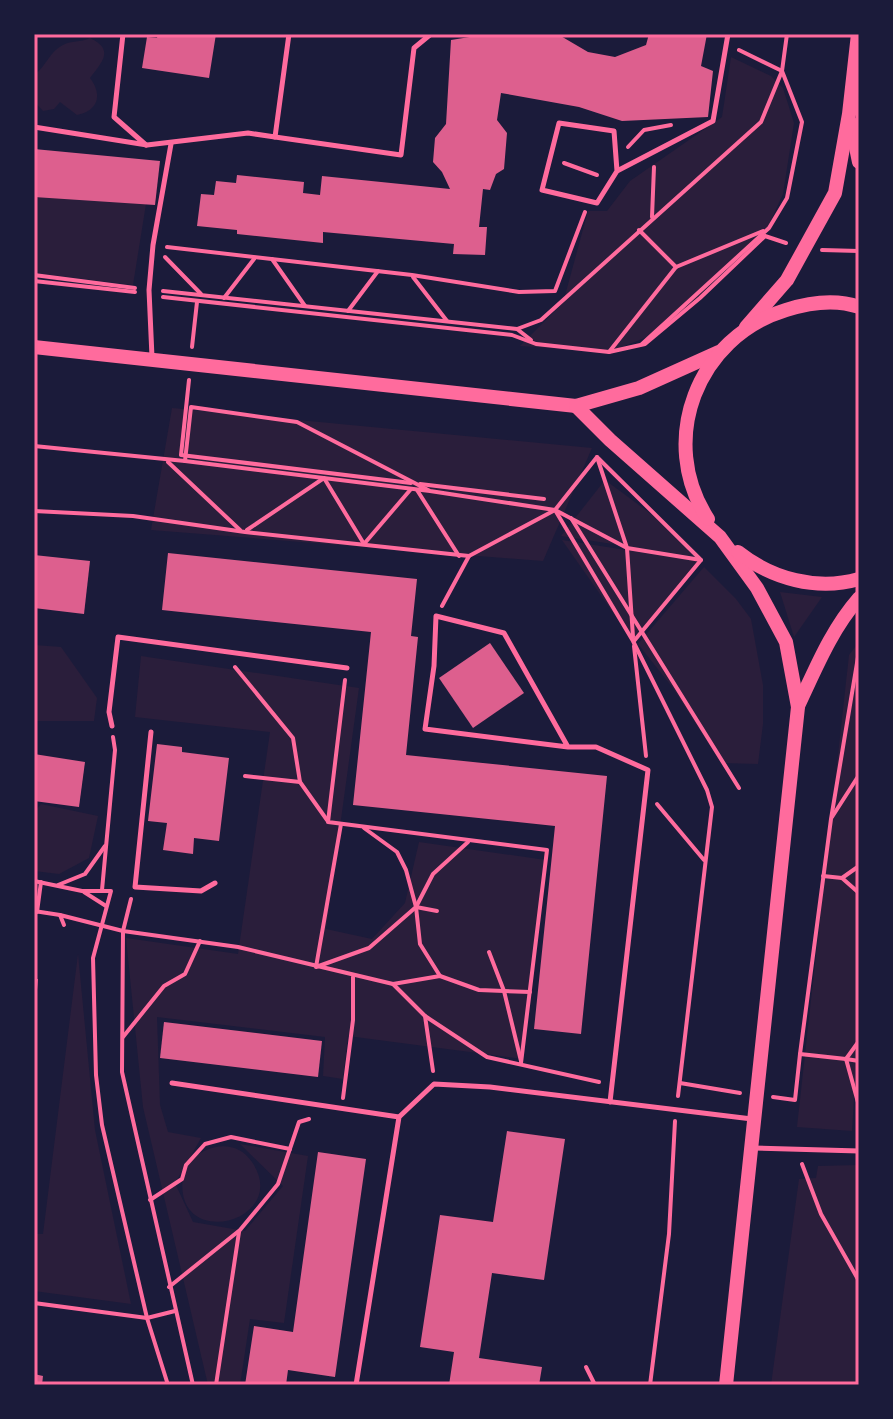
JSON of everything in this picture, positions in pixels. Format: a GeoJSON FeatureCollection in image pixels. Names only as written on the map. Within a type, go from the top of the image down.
{"type":"FeatureCollection","features":[{"type":"Feature","properties":{"kind":"main road"},"geometry":{"type":"LineString","coordinates":[[726,1385],[798,707],[786,642],[757,588],[698,504],[687,465],[686,425],[697,386],[719,352],[746,327],[787,280],[835,193],[849,114],[858,34]]}},
{"type":"Feature","properties":{"kind":"main road"},"geometry":{"type":"LineString","coordinates":[[849,114],[859,162]]}},
{"type":"Feature","properties":{"kind":"main road"},"geometry":{"type":"LineString","coordinates":[[746,327],[765,316],[807,303],[859,307]]}},
{"type":"Feature","properties":{"kind":"main road"},"geometry":{"type":"LineString","coordinates":[[34,347],[576,406],[639,388],[719,352]]}},
{"type":"Feature","properties":{"kind":"main road"},"geometry":{"type":"LineString","coordinates":[[576,406],[610,440],[755,566],[797,582],[842,584],[859,579]]}},
{"type":"Feature","properties":{"kind":"main road"},"geometry":{"type":"LineString","coordinates":[[798,707],[830,638],[859,598]]}},
{"type":"Feature","properties":{"kind":"lane"},"geometry":{"type":"LineString","coordinates":[[123,34],[114,117],[147,145]]}},
{"type":"Feature","properties":{"kind":"lane"},"geometry":{"type":"LineString","coordinates":[[275,137],[289,34]]}},
{"type":"Feature","properties":{"kind":"lane"},"geometry":{"type":"LineString","coordinates":[[34,127],[147,145],[248,133],[401,155],[414,48],[431,34]]}},
{"type":"Feature","properties":{"kind":"lane"},"geometry":{"type":"LineString","coordinates":[[617,171],[614,131],[559,123],[542,190],[597,203],[617,171],[713,121],[728,34]]}},
{"type":"Feature","properties":{"kind":"lane"},"geometry":{"type":"LineString","coordinates":[[152,360],[149,290],[153,245],[171,144]]}},
{"type":"Feature","properties":{"kind":"lane"},"geometry":{"type":"LineString","coordinates":[[568,747],[504,633],[436,616],[434,666],[425,729],[568,747],[596,747],[648,770],[610,1102]]}},
{"type":"Feature","properties":{"kind":"lane"},"geometry":{"type":"LineString","coordinates":[[112,726],[109,712],[118,637],[347,668]]}},
{"type":"Feature","properties":{"kind":"lane"},"geometry":{"type":"LineString","coordinates":[[151,732],[135,887],[201,891],[215,883]]}},
{"type":"Feature","properties":{"kind":"lane"},"geometry":{"type":"LineString","coordinates":[[172,1083],[399,1117]]}},
{"type":"Feature","properties":{"kind":"lane"},"geometry":{"type":"LineString","coordinates":[[356,1385],[399,1117],[434,1084],[490,1087],[753,1119]]}},
{"type":"Feature","properties":{"kind":"lane"},"geometry":{"type":"LineString","coordinates":[[751,1148],[859,1151]]}},
{"type":"Feature","properties":{"kind":"path"},"geometry":{"type":"LineString","coordinates":[[34,278],[517,329],[541,320],[761,122],[782,71],[787,34]]}},
{"type":"Feature","properties":{"kind":"path"},"geometry":{"type":"LineString","coordinates":[[640,345],[769,228],[787,198],[802,122],[782,71],[727,44]]}},
{"type":"Feature","properties":{"kind":"path"},"geometry":{"type":"LineString","coordinates":[[153,245],[412,275],[519,292],[555,291],[597,175],[644,130]]}},
{"type":"Feature","properties":{"kind":"path"},"geometry":{"type":"LineString","coordinates":[[550,158],[597,175]]}},
{"type":"Feature","properties":{"kind":"path"},"geometry":{"type":"LineString","coordinates":[[652,217],[654,178]]}},
{"type":"Feature","properties":{"kind":"path"},"geometry":{"type":"LineString","coordinates":[[609,352],[676,267],[769,228]]}},
{"type":"Feature","properties":{"kind":"path"},"geometry":{"type":"LineString","coordinates":[[639,230],[676,267]]}},
{"type":"Feature","properties":{"kind":"path"},"geometry":{"type":"LineString","coordinates":[[155,295],[512,335],[536,344],[609,352],[645,344],[700,298],[765,236]]}},
{"type":"Feature","properties":{"kind":"path"},"geometry":{"type":"LineString","coordinates":[[153,245],[202,295]]}},
{"type":"Feature","properties":{"kind":"path"},"geometry":{"type":"LineString","coordinates":[[224,298],[254,259]]}},
{"type":"Feature","properties":{"kind":"path"},"geometry":{"type":"LineString","coordinates":[[272,259],[305,307]]}},
{"type":"Feature","properties":{"kind":"path"},"geometry":{"type":"LineString","coordinates":[[348,311],[378,271]]}},
{"type":"Feature","properties":{"kind":"path"},"geometry":{"type":"LineString","coordinates":[[412,275],[448,322]]}},
{"type":"Feature","properties":{"kind":"path"},"geometry":{"type":"LineString","coordinates":[[34,278],[140,293]]}},
{"type":"Feature","properties":{"kind":"path"},"geometry":{"type":"LineString","coordinates":[[517,329],[536,344]]}},
{"type":"Feature","properties":{"kind":"path"},"geometry":{"type":"LineString","coordinates":[[184,457],[191,407],[297,422],[414,487],[459,556]]}},
{"type":"Feature","properties":{"kind":"path"},"geometry":{"type":"LineString","coordinates":[[34,446],[167,460],[184,457],[414,487],[555,510],[627,548],[701,560]]}},
{"type":"Feature","properties":{"kind":"path"},"geometry":{"type":"LineString","coordinates":[[184,457],[324,478],[544,499]]}},
{"type":"Feature","properties":{"kind":"path"},"geometry":{"type":"LineString","coordinates":[[34,511],[133,516],[469,556],[555,510],[597,457]]}},
{"type":"Feature","properties":{"kind":"path"},"geometry":{"type":"LineString","coordinates":[[597,457],[627,548],[633,641],[648,770]]}},
{"type":"Feature","properties":{"kind":"path"},"geometry":{"type":"LineString","coordinates":[[597,457],[701,560]]}},
{"type":"Feature","properties":{"kind":"path"},"geometry":{"type":"LineString","coordinates":[[167,460],[243,531]]}},
{"type":"Feature","properties":{"kind":"path"},"geometry":{"type":"LineString","coordinates":[[243,531],[324,478]]}},
{"type":"Feature","properties":{"kind":"path"},"geometry":{"type":"LineString","coordinates":[[324,478],[364,544]]}},
{"type":"Feature","properties":{"kind":"path"},"geometry":{"type":"LineString","coordinates":[[364,544],[414,487]]}},
{"type":"Feature","properties":{"kind":"path"},"geometry":{"type":"LineString","coordinates":[[555,510],[633,641],[707,790],[712,807],[676,1110],[669,1234],[650,1385]]}},
{"type":"Feature","properties":{"kind":"path"},"geometry":{"type":"LineString","coordinates":[[571,518],[739,788]]}},
{"type":"Feature","properties":{"kind":"path"},"geometry":{"type":"LineString","coordinates":[[436,616],[469,556]]}},
{"type":"Feature","properties":{"kind":"path"},"geometry":{"type":"LineString","coordinates":[[633,641],[701,560]]}},
{"type":"Feature","properties":{"kind":"path"},"geometry":{"type":"LineString","coordinates":[[223,651],[293,738],[300,782],[328,822],[547,850],[521,1063]]}},
{"type":"Feature","properties":{"kind":"path"},"geometry":{"type":"LineString","coordinates":[[800,1054],[831,819],[859,651]]}},
{"type":"Feature","properties":{"kind":"path"},"geometry":{"type":"LineString","coordinates":[[328,822],[347,668]]}},
{"type":"Feature","properties":{"kind":"path"},"geometry":{"type":"LineString","coordinates":[[102,890],[115,750],[112,726]]}},
{"type":"Feature","properties":{"kind":"path"},"geometry":{"type":"LineString","coordinates":[[831,819],[859,775]]}},
{"type":"Feature","properties":{"kind":"path"},"geometry":{"type":"LineString","coordinates":[[245,776],[300,782]]}},
{"type":"Feature","properties":{"kind":"path"},"geometry":{"type":"LineString","coordinates":[[645,790],[704,860]]}},
{"type":"Feature","properties":{"kind":"path"},"geometry":{"type":"LineString","coordinates":[[316,967],[341,824]]}},
{"type":"Feature","properties":{"kind":"path"},"geometry":{"type":"LineString","coordinates":[[363,827],[397,852],[406,870],[416,907],[420,944],[440,976]]}},
{"type":"Feature","properties":{"kind":"path"},"geometry":{"type":"LineString","coordinates":[[316,967],[369,948],[416,907],[433,874],[468,842]]}},
{"type":"Feature","properties":{"kind":"path"},"geometry":{"type":"LineString","coordinates":[[58,885],[85,874],[107,844]]}},
{"type":"Feature","properties":{"kind":"path"},"geometry":{"type":"LineString","coordinates":[[842,878],[859,866]]}},
{"type":"Feature","properties":{"kind":"path"},"geometry":{"type":"LineString","coordinates":[[823,876],[842,878],[859,893]]}},
{"type":"Feature","properties":{"kind":"path"},"geometry":{"type":"LineString","coordinates":[[34,881],[82,891],[111,891],[93,958],[96,1075],[102,1125],[147,1318],[168,1385]]}},
{"type":"Feature","properties":{"kind":"path"},"geometry":{"type":"LineString","coordinates":[[41,882],[36,912],[123,931],[238,947],[353,977],[393,984],[440,976],[479,990],[530,992]]}},
{"type":"Feature","properties":{"kind":"path"},"geometry":{"type":"LineString","coordinates":[[135,887],[123,931],[122,1072],[193,1385]]}},
{"type":"Feature","properties":{"kind":"path"},"geometry":{"type":"LineString","coordinates":[[82,891],[106,906]]}},
{"type":"Feature","properties":{"kind":"path"},"geometry":{"type":"LineString","coordinates":[[416,907],[437,911]]}},
{"type":"Feature","properties":{"kind":"path"},"geometry":{"type":"LineString","coordinates":[[60,915],[64,925]]}},
{"type":"Feature","properties":{"kind":"path"},"geometry":{"type":"LineString","coordinates":[[122,1039],[164,986],[185,974],[200,941]]}},
{"type":"Feature","properties":{"kind":"path"},"geometry":{"type":"LineString","coordinates":[[489,952],[504,991],[521,1063]]}},
{"type":"Feature","properties":{"kind":"path"},"geometry":{"type":"LineString","coordinates":[[169,1287],[240,1230],[278,1184],[299,1122],[341,1108],[353,1020],[353,977]]}},
{"type":"Feature","properties":{"kind":"path"},"geometry":{"type":"LineString","coordinates":[[393,984],[425,1016],[487,1057],[613,1085]]}},
{"type":"Feature","properties":{"kind":"path"},"geometry":{"type":"LineString","coordinates":[[425,1016],[434,1084]]}},
{"type":"Feature","properties":{"kind":"path"},"geometry":{"type":"LineString","coordinates":[[859,1061],[846,1059],[859,1106]]}},
{"type":"Feature","properties":{"kind":"path"},"geometry":{"type":"LineString","coordinates":[[150,1200],[182,1179],[186,1165],[205,1144],[231,1137],[290,1149]]}},
{"type":"Feature","properties":{"kind":"path"},"geometry":{"type":"LineString","coordinates":[[797,1150],[821,1214],[859,1281]]}},
{"type":"Feature","properties":{"kind":"path"},"geometry":{"type":"LineString","coordinates":[[216,1385],[240,1230]]}},
{"type":"Feature","properties":{"kind":"path"},"geometry":{"type":"LineString","coordinates":[[34,1303],[147,1318],[175,1311]]}},
{"type":"Feature","properties":{"kind":"path"},"geometry":{"type":"LineString","coordinates":[[586,1367],[595,1385]]}},
{"type":"Feature","properties":{"kind":"shaded area"},"geometry":{"type":"Polygon","coordinates":[[[90,38],[104,52],[102,61],[90,78],[97,96],[94,106],[77,115],[60,102],[54,109],[43,111],[34,101],[34,75],[58,48],[90,38]]]}},
{"type":"Feature","properties":{"kind":"shaded area"},"geometry":{"type":"Polygon","coordinates":[[[731,57],[771,76],[783,88],[794,123],[783,194],[767,229],[665,330],[609,352],[520,346],[563,303],[588,211],[607,211],[630,181],[722,117],[731,57]]]}},
{"type":"Feature","properties":{"kind":"shaded area"},"geometry":{"type":"Polygon","coordinates":[[[34,196],[146,204],[133,285],[34,273],[34,196]]]}},
{"type":"Feature","properties":{"kind":"shaded area"},"geometry":{"type":"Polygon","coordinates":[[[172,408],[592,448],[543,561],[151,530],[172,408]]]}},
{"type":"Feature","properties":{"kind":"shaded area"},"geometry":{"type":"Polygon","coordinates":[[[605,480],[666,525],[696,557],[561,536],[605,480]]]}},
{"type":"Feature","properties":{"kind":"shaded area"},"geometry":{"type":"Polygon","coordinates":[[[562,540],[697,561],[633,641],[562,540]]]}},
{"type":"Feature","properties":{"kind":"shaded area"},"geometry":{"type":"Polygon","coordinates":[[[704,567],[751,619],[763,685],[763,724],[758,764],[721,763],[673,688],[638,644],[704,567]]]}},
{"type":"Feature","properties":{"kind":"shaded area"},"geometry":{"type":"Polygon","coordinates":[[[780,592],[822,597],[794,637],[780,592]]]}},
{"type":"Feature","properties":{"kind":"shaded area"},"geometry":{"type":"Polygon","coordinates":[[[859,642],[859,1067],[856,1067],[852,1131],[797,1127],[849,655],[859,642]]]}},
{"type":"Feature","properties":{"kind":"shaded area"},"geometry":{"type":"Polygon","coordinates":[[[34,645],[61,647],[97,698],[94,721],[34,721],[34,645]]]}},
{"type":"Feature","properties":{"kind":"shaded area"},"geometry":{"type":"Polygon","coordinates":[[[141,656],[359,688],[326,929],[372,939],[405,903],[419,842],[546,860],[523,1059],[348,1036],[343,1079],[323,1076],[325,1037],[157,1017],[160,1105],[168,1132],[201,1138],[187,1163],[211,1148],[237,1149],[252,1162],[260,1184],[256,1201],[243,1214],[226,1221],[207,1221],[192,1212],[183,1194],[185,1166],[175,1183],[193,1222],[245,1231],[283,1186],[240,1144],[308,1156],[284,1323],[250,1319],[240,1385],[208,1385],[143,1107],[126,938],[238,954],[270,732],[135,717],[141,656]]]}},
{"type":"Feature","properties":{"kind":"shaded area"},"geometry":{"type":"Polygon","coordinates":[[[41,804],[98,816],[89,858],[59,874],[34,871],[34,812],[41,804]]]}},
{"type":"Feature","properties":{"kind":"shaded area"},"geometry":{"type":"Polygon","coordinates":[[[78,954],[95,1130],[131,1304],[34,1291],[34,1234],[43,1234],[78,954]]]}},
{"type":"Feature","properties":{"kind":"shaded area"},"geometry":{"type":"Polygon","coordinates":[[[859,1165],[859,1385],[771,1385],[799,1179],[816,1178],[818,1166],[859,1165]]]}},
{"type":"Feature","properties":{"kind":"building"},"geometry":{"type":"Polygon","coordinates":[[[158,34],[216,34],[209,78],[142,68],[147,37],[157,38],[158,34]]]}},
{"type":"Feature","properties":{"kind":"building"},"geometry":{"type":"Polygon","coordinates":[[[649,34],[707,34],[701,66],[713,71],[708,117],[622,121],[579,107],[501,93],[497,120],[507,133],[504,169],[496,174],[490,190],[483,189],[479,227],[487,227],[485,255],[453,254],[454,244],[323,232],[323,243],[237,234],[237,230],[197,226],[201,194],[214,195],[216,181],[236,183],[237,175],[304,182],[303,193],[320,195],[322,176],[450,189],[433,162],[435,138],[446,124],[451,40],[482,35],[559,35],[588,52],[615,57],[646,45],[649,34]]]}},
{"type":"Feature","properties":{"kind":"building"},"geometry":{"type":"Polygon","coordinates":[[[34,149],[160,161],[155,205],[34,197],[34,149]]]}},
{"type":"Feature","properties":{"kind":"building"},"geometry":{"type":"Polygon","coordinates":[[[168,553],[417,579],[411,636],[418,637],[406,755],[607,776],[581,1034],[534,1029],[555,826],[353,805],[371,632],[162,610],[168,553]]]}},
{"type":"Feature","properties":{"kind":"building"},"geometry":{"type":"Polygon","coordinates":[[[34,555],[90,561],[84,614],[34,608],[34,555]]]}},
{"type":"Feature","properties":{"kind":"building"},"geometry":{"type":"Polygon","coordinates":[[[490,643],[524,693],[473,728],[439,678],[490,643]]]}},
{"type":"Feature","properties":{"kind":"building"},"geometry":{"type":"Polygon","coordinates":[[[157,744],[182,747],[182,752],[229,758],[219,841],[194,838],[193,854],[163,850],[167,823],[148,821],[157,744]]]}},
{"type":"Feature","properties":{"kind":"building"},"geometry":{"type":"Polygon","coordinates":[[[34,754],[85,762],[79,807],[34,801],[34,754]]]}},
{"type":"Feature","properties":{"kind":"building"},"geometry":{"type":"Polygon","coordinates":[[[34,979],[38,979],[36,1001],[34,1001],[34,979]]]}},
{"type":"Feature","properties":{"kind":"building"},"geometry":{"type":"Polygon","coordinates":[[[164,1022],[322,1041],[318,1077],[160,1058],[164,1022]]]}},
{"type":"Feature","properties":{"kind":"building"},"geometry":{"type":"Polygon","coordinates":[[[507,1131],[565,1139],[544,1280],[492,1273],[479,1358],[542,1367],[539,1385],[449,1385],[454,1352],[420,1347],[440,1215],[493,1222],[507,1131]]]}},
{"type":"Feature","properties":{"kind":"building"},"geometry":{"type":"Polygon","coordinates":[[[318,1152],[366,1159],[335,1377],[288,1370],[286,1385],[245,1385],[254,1326],[293,1332],[318,1152]]]}},
{"type":"Feature","properties":{"kind":"building"},"geometry":{"type":"Polygon","coordinates":[[[34,1374],[43,1376],[42,1385],[34,1385],[34,1374]]]}}]}
